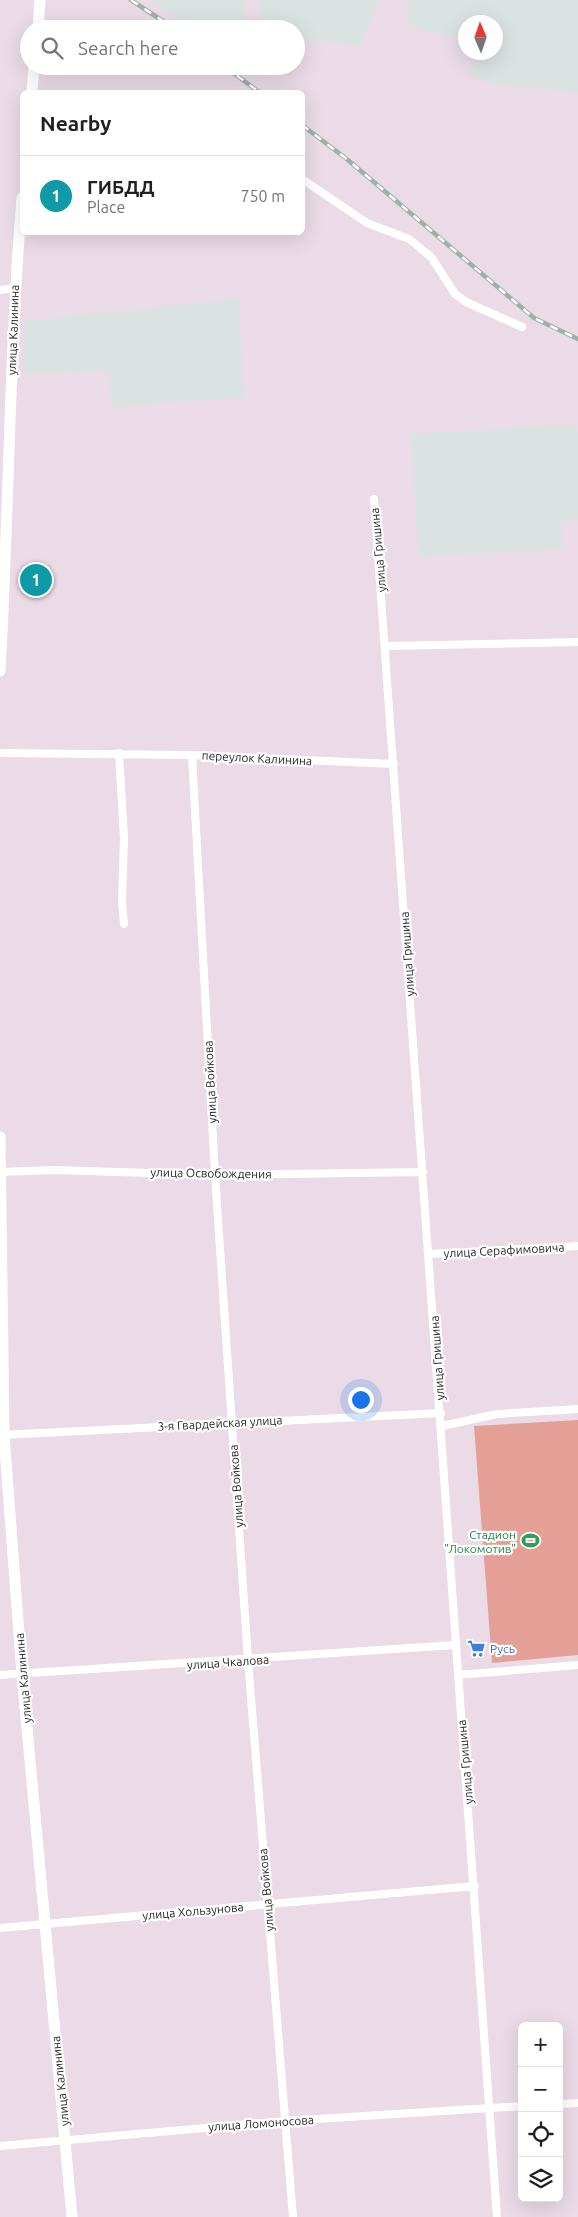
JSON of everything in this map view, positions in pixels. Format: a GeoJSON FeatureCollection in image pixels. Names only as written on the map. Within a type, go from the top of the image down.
{"type":"FeatureCollection","features":[{"type":"Feature","properties":{"kind":"street"},"geometry":{"type":"LineString","coordinates":[[39,20],[40,0]]}},
{"type":"Feature","properties":{"kind":"street"},"geometry":{"type":"LineString","coordinates":[[32,90],[33,75]]}},
{"type":"Feature","properties":{"kind":"street"},"geometry":{"type":"LineString","coordinates":[[305,181],[367,223],[409,240],[420,247],[432,258],[455,294],[466,302],[522,328]]}},
{"type":"Feature","properties":{"kind":"street","name":"улица Калинина"},"geometry":{"type":"LineString","coordinates":[[0,671],[7,557],[14,288],[20,220]]}},
{"type":"Feature","properties":{"kind":"street"},"geometry":{"type":"LineString","coordinates":[[0,290],[14,288]]}},
{"type":"Feature","properties":{"kind":"street","name":"улица Гришина"},"geometry":{"type":"LineString","coordinates":[[374,499],[442,1426],[455,1645],[491,2107],[497,2217]]}},
{"type":"Feature","properties":{"kind":"street"},"geometry":{"type":"LineString","coordinates":[[386,646],[578,642]]}},
{"type":"Feature","properties":{"kind":"street","name":"переулок Калинина"},"geometry":{"type":"LineString","coordinates":[[0,753],[192,755],[394,764]]}},
{"type":"Feature","properties":{"kind":"street"},"geometry":{"type":"LineString","coordinates":[[120,753],[124,838],[122,901],[124,924]]}},
{"type":"Feature","properties":{"kind":"street","name":"улица Войкова"},"geometry":{"type":"LineString","coordinates":[[192,755],[215,1175],[248,1660],[293,2217]]}},
{"type":"Feature","properties":{"kind":"street","name":"улица Калинина"},"geometry":{"type":"LineString","coordinates":[[0,1137],[2,1435],[44,1923],[72,2217]]}},
{"type":"Feature","properties":{"kind":"street","name":"улица Освобождения"},"geometry":{"type":"LineString","coordinates":[[1,1172],[53,1170],[215,1175],[423,1172]]}},
{"type":"Feature","properties":{"kind":"street","name":"улица Серафимовича"},"geometry":{"type":"LineString","coordinates":[[429,1254],[578,1246]]}},
{"type":"Feature","properties":{"kind":"street"},"geometry":{"type":"LineString","coordinates":[[442,1426],[496,1414],[578,1409]]}},
{"type":"Feature","properties":{"kind":"street","name":"3-я Гвардейская улица"},"geometry":{"type":"LineString","coordinates":[[2,1435],[441,1413]]}},
{"type":"Feature","properties":{"kind":"street","name":"улица Чкалова"},"geometry":{"type":"LineString","coordinates":[[0,1675],[455,1645]]}},
{"type":"Feature","properties":{"kind":"street"},"geometry":{"type":"LineString","coordinates":[[458,1675],[578,1664]]}},
{"type":"Feature","properties":{"kind":"street","name":"улица Хользунова"},"geometry":{"type":"LineString","coordinates":[[0,1928],[475,1886]]}},
{"type":"Feature","properties":{"kind":"street"},"geometry":{"type":"LineString","coordinates":[[563,2104],[578,2103]]}},
{"type":"Feature","properties":{"kind":"street","name":"улица Ломоносова"},"geometry":{"type":"LineString","coordinates":[[0,2146],[65,2138],[518,2106]]}},
{"type":"Feature","properties":{"kind":"shaded area"},"geometry":{"type":"Polygon","coordinates":[[[151,0],[243,0],[246,20],[181,20],[151,0]]]}},
{"type":"Feature","properties":{"kind":"shaded area"},"geometry":{"type":"Polygon","coordinates":[[[259,0],[379,0],[360,45],[305,40],[305,20],[260,20],[259,0]]]}},
{"type":"Feature","properties":{"kind":"shaded area"},"geometry":{"type":"Polygon","coordinates":[[[409,0],[578,0],[578,93],[485,82],[470,75],[471,60],[503,60],[503,15],[458,15],[458,38],[413,28],[406,18],[409,0]]]}},
{"type":"Feature","properties":{"kind":"shaded area"},"geometry":{"type":"Polygon","coordinates":[[[239,299],[244,398],[113,406],[107,371],[23,373],[25,321],[239,299]]]}},
{"type":"Feature","properties":{"kind":"shaded area"},"geometry":{"type":"Polygon","coordinates":[[[575,425],[578,435],[578,519],[561,520],[563,548],[419,557],[411,434],[575,425]]]}},
{"type":"Feature","properties":{"kind":"shaded area","name":"Стадион \"Локомотив\""},"geometry":{"type":"Polygon","coordinates":[[[578,1420],[578,1655],[492,1663],[474,1426],[578,1420]]]}},
{"type":"Feature","properties":{"kind":"railway"},"geometry":{"type":"LineString","coordinates":[[131,0],[161,20]]}},
{"type":"Feature","properties":{"kind":"railway"},"geometry":{"type":"LineString","coordinates":[[236,75],[256,90]]}},
{"type":"Feature","properties":{"kind":"railway"},"geometry":{"type":"LineString","coordinates":[[305,127],[348,160],[534,318],[578,339]]}},
{"type":"Feature","properties":{"kind":"place","name":"ГИБДД"},"geometry":{"type":"Point","coordinates":[36,580]}},
{"type":"Feature","properties":{"kind":"place","name":"Стадион \"Локомотив\""},"geometry":{"type":"Point","coordinates":[530,1541]}},
{"type":"Feature","properties":{"kind":"place","name":"Русь"},"geometry":{"type":"Point","coordinates":[476,1648]}}]}
